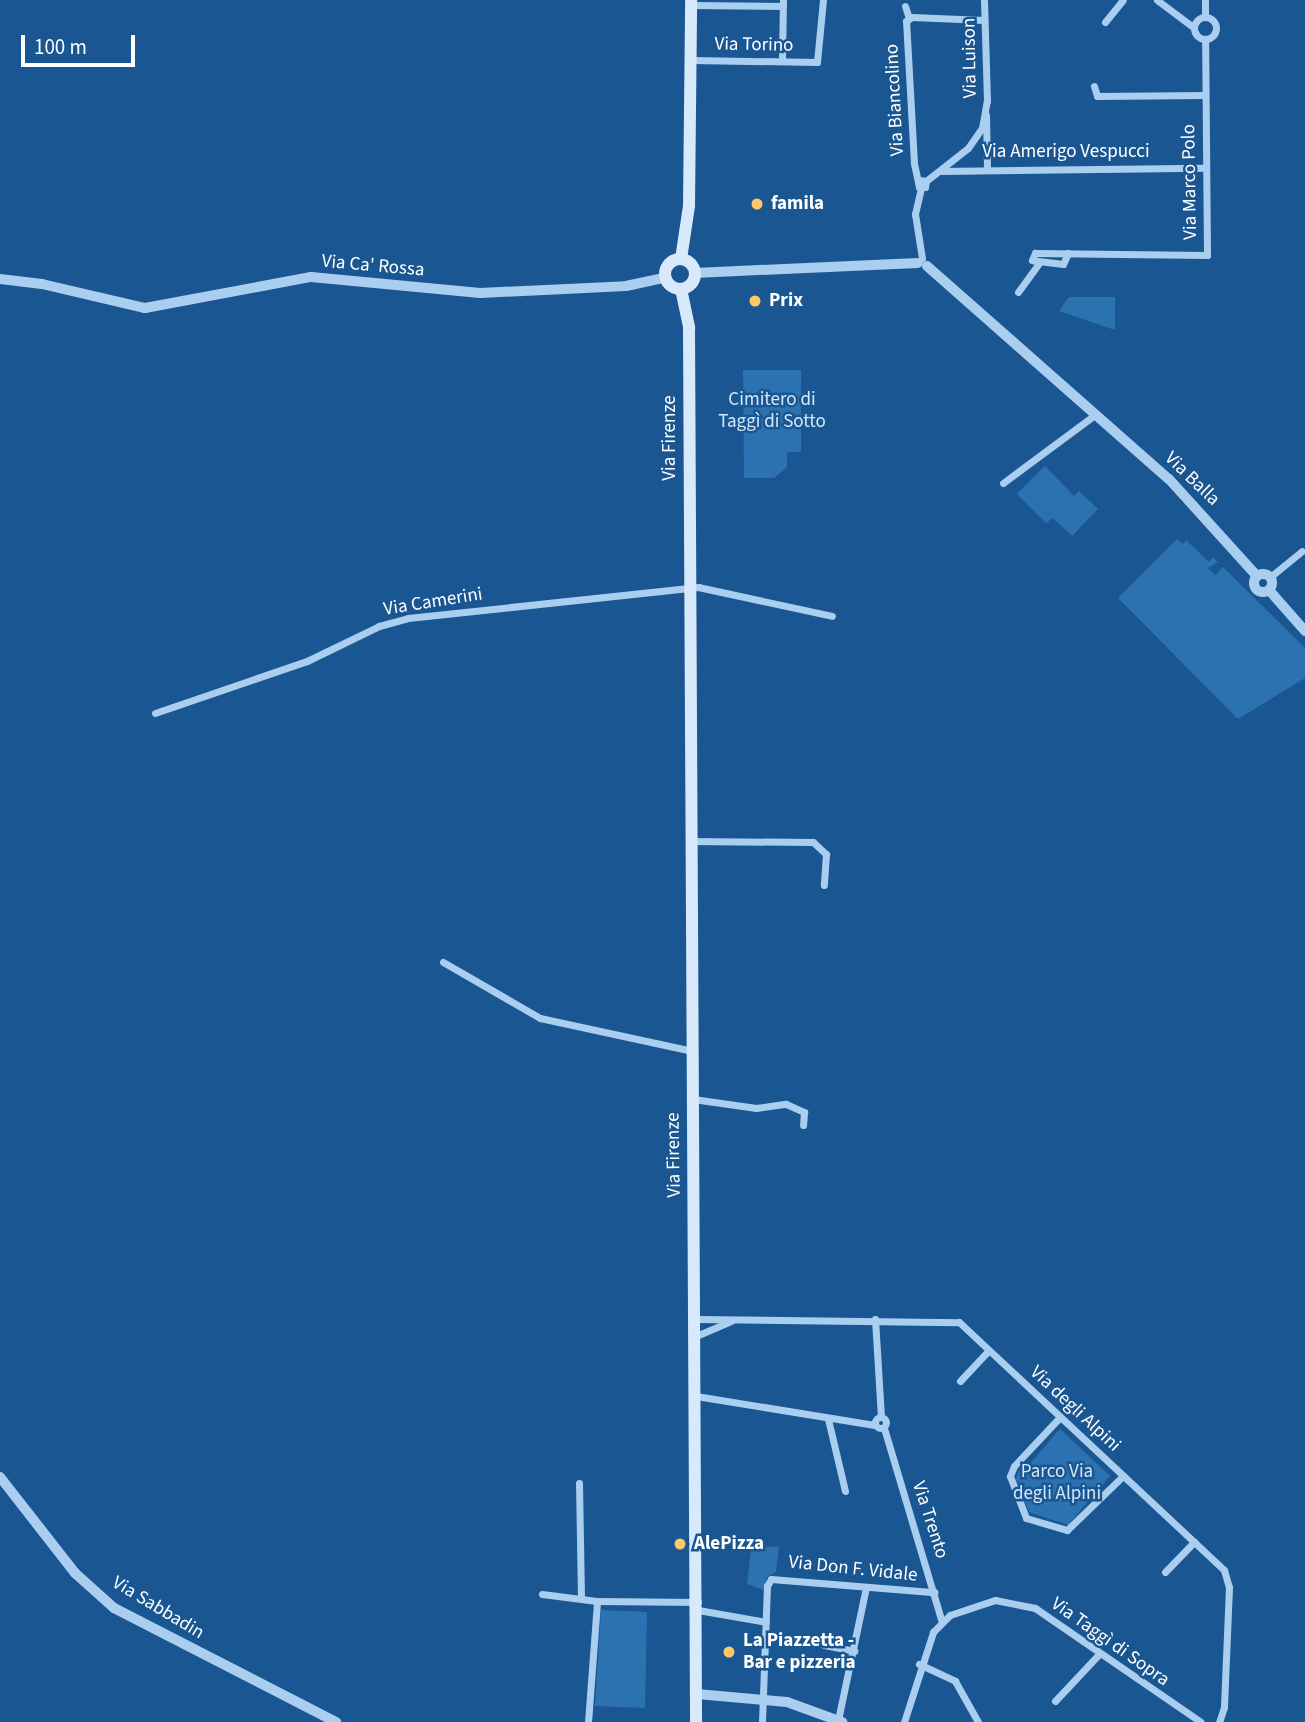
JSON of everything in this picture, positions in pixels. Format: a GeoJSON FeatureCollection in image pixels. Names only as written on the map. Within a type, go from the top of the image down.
{"type":"FeatureCollection","features":[{"type":"Feature","properties":{"kind":"main road"},"geometry":{"type":"LineString","coordinates":[[681,259],[690,206],[691,3]]}},
{"type":"Feature","properties":{"kind":"main road"},"geometry":{"type":"LineString","coordinates":[[681,259],[691,264],[695,273],[690,286],[681,289],[665,278],[669,263],[681,259]]}},
{"type":"Feature","properties":{"kind":"main road","name":"Via Firenze"},"geometry":{"type":"LineString","coordinates":[[681,289],[689,328],[689,841],[698,1606],[696,1722]]}},
{"type":"Feature","properties":{"kind":"street","name":"Via Torino"},"geometry":{"type":"LineString","coordinates":[[691,60],[817,62],[823,0]]}},
{"type":"Feature","properties":{"kind":"street","name":"Via Luison"},"geometry":{"type":"LineString","coordinates":[[984,0],[987,168]]}},
{"type":"Feature","properties":{"kind":"street"},"geometry":{"type":"LineString","coordinates":[[1105,22],[1123,0]]}},
{"type":"Feature","properties":{"kind":"street"},"geometry":{"type":"LineString","coordinates":[[1157,0],[1193,27],[1196,36],[1205,40],[1216,30],[1214,21],[1205,16]]}},
{"type":"Feature","properties":{"kind":"street"},"geometry":{"type":"LineString","coordinates":[[1193,27],[1205,16],[1205,0]]}},
{"type":"Feature","properties":{"kind":"street"},"geometry":{"type":"LineString","coordinates":[[691,3],[783,3],[782,61]]}},
{"type":"Feature","properties":{"kind":"street","name":"Via Biancolino"},"geometry":{"type":"LineString","coordinates":[[905,6],[909,18],[914,163],[922,183]]}},
{"type":"Feature","properties":{"kind":"street","name":"Via Biancolino"},"geometry":{"type":"LineString","coordinates":[[909,18],[984,20]]}},
{"type":"Feature","properties":{"kind":"street","name":"Via Marco Polo"},"geometry":{"type":"LineString","coordinates":[[1018,292],[1038,264],[1032,260],[1035,253],[1208,255],[1204,168],[1205,40]]}},
{"type":"Feature","properties":{"kind":"street","name":"Via Marco Polo"},"geometry":{"type":"LineString","coordinates":[[1094,86],[1097,96],[1205,95]]}},
{"type":"Feature","properties":{"kind":"street","name":"Via Luison"},"geometry":{"type":"LineString","coordinates":[[922,183],[941,171],[977,138],[986,114]]}},
{"type":"Feature","properties":{"kind":"street"},"geometry":{"type":"LineString","coordinates":[[977,138],[984,142],[988,155]]}},
{"type":"Feature","properties":{"kind":"street","name":"Via Amerigo Vespucci"},"geometry":{"type":"LineString","coordinates":[[958,157],[969,168]]}},
{"type":"Feature","properties":{"kind":"street","name":"Via Amerigo Vespucci"},"geometry":{"type":"LineString","coordinates":[[941,171],[969,168],[1204,168]]}},
{"type":"Feature","properties":{"kind":"street"},"geometry":{"type":"LineString","coordinates":[[695,273],[922,263],[915,214],[922,183]]}},
{"type":"Feature","properties":{"kind":"street","name":"Via Balla"},"geometry":{"type":"LineString","coordinates":[[922,263],[1195,504],[1257,576],[1256,590],[1269,590]]}},
{"type":"Feature","properties":{"kind":"street","name":"Via Ca' Rossa"},"geometry":{"type":"LineString","coordinates":[[0,279],[42,284],[130,306],[159,308],[311,277],[480,293],[626,286],[665,278]]}},
{"type":"Feature","properties":{"kind":"street"},"geometry":{"type":"LineString","coordinates":[[1003,483],[1096,414]]}},
{"type":"Feature","properties":{"kind":"street"},"geometry":{"type":"LineString","coordinates":[[1257,576],[1270,577],[1302,551]]}},
{"type":"Feature","properties":{"kind":"street"},"geometry":{"type":"LineString","coordinates":[[1270,577],[1269,590],[1305,631]]}},
{"type":"Feature","properties":{"kind":"street"},"geometry":{"type":"LineString","coordinates":[[688,587],[832,616]]}},
{"type":"Feature","properties":{"kind":"street","name":"Via Camerini"},"geometry":{"type":"LineString","coordinates":[[155,713],[307,661],[392,621],[688,587]]}},
{"type":"Feature","properties":{"kind":"street"},"geometry":{"type":"LineString","coordinates":[[689,841],[813,842],[826,854],[824,884]]}},
{"type":"Feature","properties":{"kind":"street"},"geometry":{"type":"LineString","coordinates":[[443,962],[540,1018],[692,1051]]}},
{"type":"Feature","properties":{"kind":"street"},"geometry":{"type":"LineString","coordinates":[[692,1099],[756,1108],[786,1104],[804,1111],[803,1125]]}},
{"type":"Feature","properties":{"kind":"street","name":"Via degli Alpini"},"geometry":{"type":"LineString","coordinates":[[696,1319],[951,1319],[989,1350],[1228,1577],[1224,1707],[1219,1722]]}},
{"type":"Feature","properties":{"kind":"street"},"geometry":{"type":"LineString","coordinates":[[696,1396],[880,1427],[875,1320]]}},
{"type":"Feature","properties":{"kind":"street","name":"Via degli Alpini"},"geometry":{"type":"LineString","coordinates":[[696,1336],[732,1321]]}},
{"type":"Feature","properties":{"kind":"street"},"geometry":{"type":"LineString","coordinates":[[960,1381],[989,1350]]}},
{"type":"Feature","properties":{"kind":"street"},"geometry":{"type":"LineString","coordinates":[[1060,1417],[1014,1466],[1010,1476],[1026,1518],[1067,1530],[1123,1476]]}},
{"type":"Feature","properties":{"kind":"street"},"geometry":{"type":"LineString","coordinates":[[828,1419],[845,1491]]}},
{"type":"Feature","properties":{"kind":"street","name":"Via Trento"},"geometry":{"type":"LineString","coordinates":[[880,1427],[942,1622]]}},
{"type":"Feature","properties":{"kind":"street","name":"Via Sabbadin"},"geometry":{"type":"LineString","coordinates":[[0,1477],[75,1573],[114,1608],[336,1722]]}},
{"type":"Feature","properties":{"kind":"street"},"geometry":{"type":"LineString","coordinates":[[579,1483],[581,1597]]}},
{"type":"Feature","properties":{"kind":"street"},"geometry":{"type":"LineString","coordinates":[[1165,1573],[1194,1542]]}},
{"type":"Feature","properties":{"kind":"street","name":"Via Don F. Vidale"},"geometry":{"type":"LineString","coordinates":[[762,1722],[767,1586],[774,1578],[934,1592]]}},
{"type":"Feature","properties":{"kind":"street"},"geometry":{"type":"LineString","coordinates":[[697,1694],[801,1705],[840,1721],[866,1587]]}},
{"type":"Feature","properties":{"kind":"street"},"geometry":{"type":"LineString","coordinates":[[542,1594],[597,1601],[698,1606],[766,1622]]}},
{"type":"Feature","properties":{"kind":"street","name":"Via Taggì di Sopra"},"geometry":{"type":"LineString","coordinates":[[942,1622],[979,1604],[1013,1600],[1054,1620],[1099,1654],[1201,1722]]}},
{"type":"Feature","properties":{"kind":"street"},"geometry":{"type":"LineString","coordinates":[[588,1722],[597,1601]]}},
{"type":"Feature","properties":{"kind":"street"},"geometry":{"type":"LineString","coordinates":[[904,1722],[919,1664],[942,1622]]}},
{"type":"Feature","properties":{"kind":"street"},"geometry":{"type":"LineString","coordinates":[[824,1645],[854,1651]]}},
{"type":"Feature","properties":{"kind":"street"},"geometry":{"type":"LineString","coordinates":[[1055,1701],[1099,1654]]}},
{"type":"Feature","properties":{"kind":"street"},"geometry":{"type":"LineString","coordinates":[[919,1664],[955,1681],[978,1722]]}},
{"type":"Feature","properties":{"kind":"green space"},"geometry":{"type":"Polygon","coordinates":[[[1069,297],[1115,297],[1115,330],[1059,311],[1069,297]]]}},
{"type":"Feature","properties":{"kind":"green space","name":"Cimitero di Taggì di Sotto"},"geometry":{"type":"Polygon","coordinates":[[[743,370],[801,370],[801,452],[787,452],[787,467],[774,478],[744,478],[743,370]]]}},
{"type":"Feature","properties":{"kind":"green space"},"geometry":{"type":"Polygon","coordinates":[[[1045,466],[1074,496],[1079,491],[1098,509],[1072,536],[1053,518],[1046,523],[1017,494],[1045,466]]]}},
{"type":"Feature","properties":{"kind":"green space"},"geometry":{"type":"Polygon","coordinates":[[[1177,539],[1183,544],[1186,540],[1209,562],[1213,557],[1218,562],[1208,568],[1215,575],[1223,567],[1305,648],[1305,678],[1238,719],[1118,598],[1177,539]]]}},
{"type":"Feature","properties":{"kind":"green space","name":"Parco Via degli Alpini"},"geometry":{"type":"Polygon","coordinates":[[[1060,1429],[1110,1476],[1068,1525],[1029,1512],[1016,1479],[1019,1470],[1022,1473],[1060,1429]]]}},
{"type":"Feature","properties":{"kind":"green space"},"geometry":{"type":"Polygon","coordinates":[[[779,1546],[776,1572],[767,1577],[764,1590],[747,1584],[751,1549],[779,1546]]]}},
{"type":"Feature","properties":{"kind":"green space"},"geometry":{"type":"Polygon","coordinates":[[[601,1610],[647,1612],[645,1708],[595,1706],[601,1610]]]}},
{"type":"Feature","properties":{"kind":"place","name":"famila"},"geometry":{"type":"Point","coordinates":[757,204]}},
{"type":"Feature","properties":{"kind":"place","name":"Prix"},"geometry":{"type":"Point","coordinates":[755,301]}},
{"type":"Feature","properties":{"kind":"place","name":"AlePizza"},"geometry":{"type":"Point","coordinates":[680,1544]}},
{"type":"Feature","properties":{"kind":"place","name":"La Piazzetta - Bar e pizzeria"},"geometry":{"type":"Point","coordinates":[729,1652]}}]}
